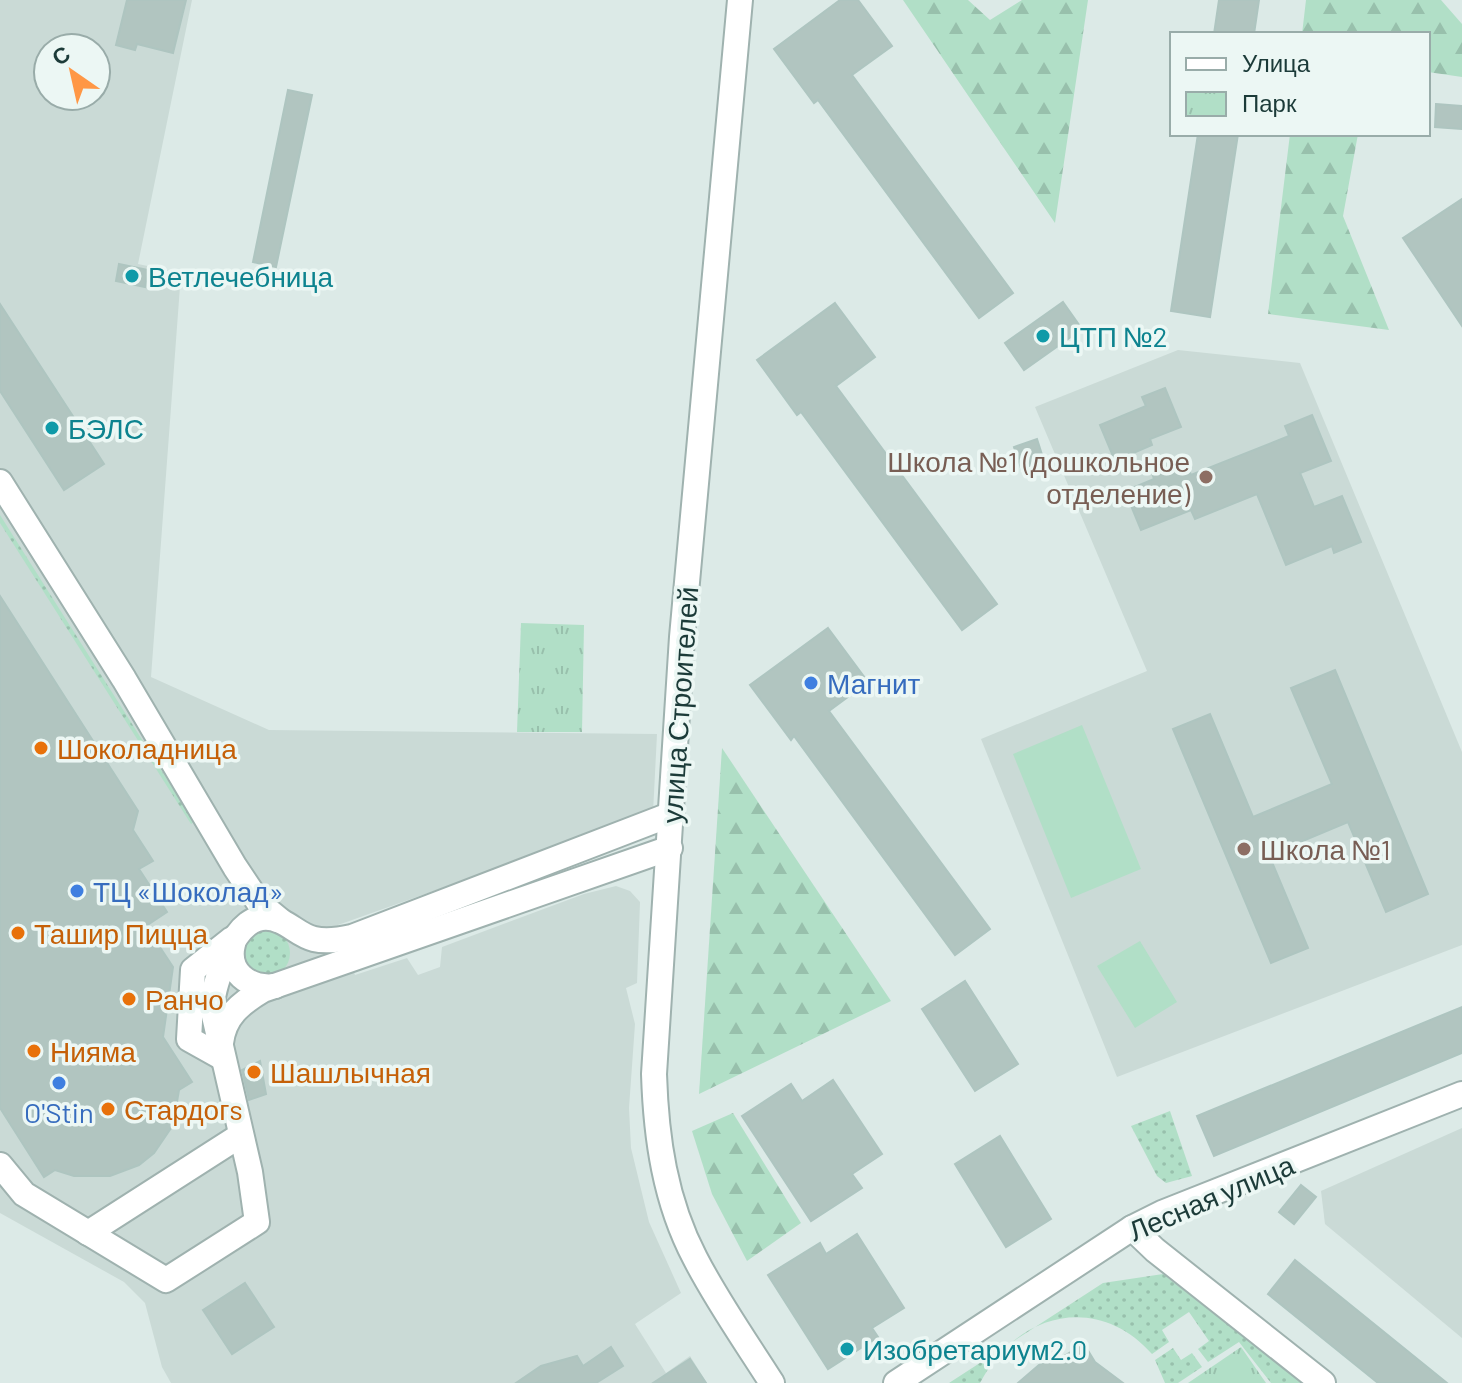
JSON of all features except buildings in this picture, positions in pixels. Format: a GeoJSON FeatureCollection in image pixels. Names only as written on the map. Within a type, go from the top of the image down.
{"type":"FeatureCollection","features":[{"type":"Feature","properties":{"kind":"street","name":"улица Строителей"},"geometry":{"type":"LineString","coordinates":[[740,0],[682,637],[654,1074],[659,1145],[672,1204],[694,1257],[772,1383]]}},
{"type":"Feature","properties":{"kind":"street"},"geometry":{"type":"LineString","coordinates":[[0,482],[124,679],[235,867],[259,903],[286,925],[299,941],[301,954],[297,968],[289,979],[253,996],[234,1011],[223,1030],[222,1054]]}},
{"type":"Feature","properties":{"kind":"street"},"geometry":{"type":"LineString","coordinates":[[0,1165],[24,1194],[166,1280],[257,1222],[250,1172],[212,1007],[212,997],[234,938],[242,927],[254,920],[267,918],[314,939],[328,941],[352,937],[672,814]]}},
{"type":"Feature","properties":{"kind":"street"},"geometry":{"type":"LineString","coordinates":[[234,938],[231,951],[233,964],[240,976],[263,988],[670,848]]}},
{"type":"Feature","properties":{"kind":"street","name":"Лесная улица"},"geometry":{"type":"LineString","coordinates":[[896,1383],[1132,1228],[1162,1213],[1462,1094]]}},
{"type":"Feature","properties":{"kind":"street"},"geometry":{"type":"LineString","coordinates":[[88,1233],[241,1135]]}},
{"type":"Feature","properties":{"kind":"street"},"geometry":{"type":"LineString","coordinates":[[1132,1228],[1323,1383]]}},
{"type":"Feature","properties":{"kind":"shaded area"},"geometry":{"type":"Polygon","coordinates":[[[0,0],[192,0],[138,264],[181,273],[151,677],[269,730],[657,734],[653,813],[338,925],[355,975],[407,958],[418,975],[440,967],[442,947],[584,894],[616,886],[630,891],[640,902],[637,983],[626,988],[635,1024],[629,1108],[631,1148],[649,1222],[681,1293],[635,1324],[666,1373],[690,1356],[707,1383],[171,1383],[162,1367],[145,1303],[124,1282],[0,1213],[0,0]]]}},
{"type":"Feature","properties":{"kind":"shaded area","name":"Школа №1"},"geometry":{"type":"Polygon","coordinates":[[[1178,350],[1300,363],[1462,752],[1462,945],[1117,1077],[981,739],[1147,671],[1035,407],[1178,350]]]}},
{"type":"Feature","properties":{"kind":"shaded area"},"geometry":{"type":"Polygon","coordinates":[[[1462,1128],[1462,1338],[1325,1224],[1321,1191],[1462,1128]]]}},
{"type":"Feature","properties":{"kind":"green space"},"geometry":{"type":"Polygon","coordinates":[[[903,0],[968,0],[990,20],[1022,0],[1088,0],[1055,223],[903,0]]]}},
{"type":"Feature","properties":{"kind":"green space"},"geometry":{"type":"Polygon","coordinates":[[[1306,0],[1441,0],[1462,24],[1462,77],[1430,72],[1430,32],[1302,32],[1306,0]]]}},
{"type":"Feature","properties":{"kind":"green space"},"geometry":{"type":"Polygon","coordinates":[[[1290,136],[1358,136],[1343,216],[1389,330],[1268,314],[1290,136]]]}},
{"type":"Feature","properties":{"kind":"green space"},"geometry":{"type":"Polygon","coordinates":[[[0,515],[194,822],[191,824],[0,523],[0,515]]]}},
{"type":"Feature","properties":{"kind":"green space"},"geometry":{"type":"Polygon","coordinates":[[[521,623],[584,625],[582,732],[517,732],[521,623]]]}},
{"type":"Feature","properties":{"kind":"green space"},"geometry":{"type":"Polygon","coordinates":[[[1082,725],[1141,869],[1071,898],[1013,754],[1082,725]]]}},
{"type":"Feature","properties":{"kind":"green space"},"geometry":{"type":"Polygon","coordinates":[[[722,748],[891,1001],[699,1094],[722,748]]]}},
{"type":"Feature","properties":{"kind":"green space"},"geometry":{"type":"Polygon","coordinates":[[[266,929],[283,936],[290,953],[283,970],[266,977],[249,970],[242,953],[249,936],[266,929]]]}},
{"type":"Feature","properties":{"kind":"green space"},"geometry":{"type":"Polygon","coordinates":[[[1140,941],[1177,1002],[1135,1028],[1097,966],[1140,941]]]}},
{"type":"Feature","properties":{"kind":"green space"},"geometry":{"type":"Polygon","coordinates":[[[1170,1111],[1192,1176],[1166,1183],[1157,1176],[1131,1126],[1170,1111]]]}},
{"type":"Feature","properties":{"kind":"green space"},"geometry":{"type":"Polygon","coordinates":[[[733,1113],[801,1223],[747,1261],[712,1194],[692,1131],[733,1113]]]}},
{"type":"Feature","properties":{"kind":"green space"},"geometry":{"type":"Polygon","coordinates":[[[1163,1274],[1303,1383],[1271,1383],[1239,1342],[1208,1362],[1198,1349],[1209,1341],[1189,1312],[1162,1330],[1169,1342],[1152,1354],[1130,1335],[1107,1323],[1083,1317],[1059,1319],[1034,1328],[1103,1283],[1163,1274]]]}},
{"type":"Feature","properties":{"kind":"green space"},"geometry":{"type":"Polygon","coordinates":[[[1013,1341],[995,1359],[980,1383],[949,1383],[1013,1341]]]}},
{"type":"Feature","properties":{"kind":"green space"},"geometry":{"type":"Polygon","coordinates":[[[1241,1347],[1266,1383],[1188,1383],[1241,1347]]]}},
{"type":"Feature","properties":{"kind":"green space"},"geometry":{"type":"Polygon","coordinates":[[[1173,1348],[1181,1360],[1192,1353],[1202,1367],[1178,1383],[1165,1383],[1155,1360],[1173,1348]]]}},
{"type":"Feature","properties":{"kind":"place","name":"Ветлечебница"},"geometry":{"type":"Point","coordinates":[132,276]}},
{"type":"Feature","properties":{"kind":"place","name":"ЦТП №2"},"geometry":{"type":"Point","coordinates":[1043,336]}},
{"type":"Feature","properties":{"kind":"place","name":"БЭЛС"},"geometry":{"type":"Point","coordinates":[52,428]}},
{"type":"Feature","properties":{"kind":"place","name":"Школа №1 (дошкольное отделение)"},"geometry":{"type":"Point","coordinates":[1206,477]}},
{"type":"Feature","properties":{"kind":"place","name":"Магнит"},"geometry":{"type":"Point","coordinates":[811,683]}},
{"type":"Feature","properties":{"kind":"place","name":"Шоколадница"},"geometry":{"type":"Point","coordinates":[41,748]}},
{"type":"Feature","properties":{"kind":"place","name":"Школа №1"},"geometry":{"type":"Point","coordinates":[1244,849]}},
{"type":"Feature","properties":{"kind":"place","name":"ТЦ «Шоколад»"},"geometry":{"type":"Point","coordinates":[77,891]}},
{"type":"Feature","properties":{"kind":"place","name":"Ташир Пицца"},"geometry":{"type":"Point","coordinates":[18,933]}},
{"type":"Feature","properties":{"kind":"place","name":"Ранчо"},"geometry":{"type":"Point","coordinates":[129,999]}},
{"type":"Feature","properties":{"kind":"place","name":"Нияма"},"geometry":{"type":"Point","coordinates":[34,1051]}},
{"type":"Feature","properties":{"kind":"place","name":"Шашлычная"},"geometry":{"type":"Point","coordinates":[254,1072]}},
{"type":"Feature","properties":{"kind":"place","name":"O'Stin"},"geometry":{"type":"Point","coordinates":[59,1083]}},
{"type":"Feature","properties":{"kind":"place","name":"Стардогs"},"geometry":{"type":"Point","coordinates":[108,1109]}},
{"type":"Feature","properties":{"kind":"place","name":"Изобретариум2.0"},"geometry":{"type":"Point","coordinates":[847,1349]}}]}
